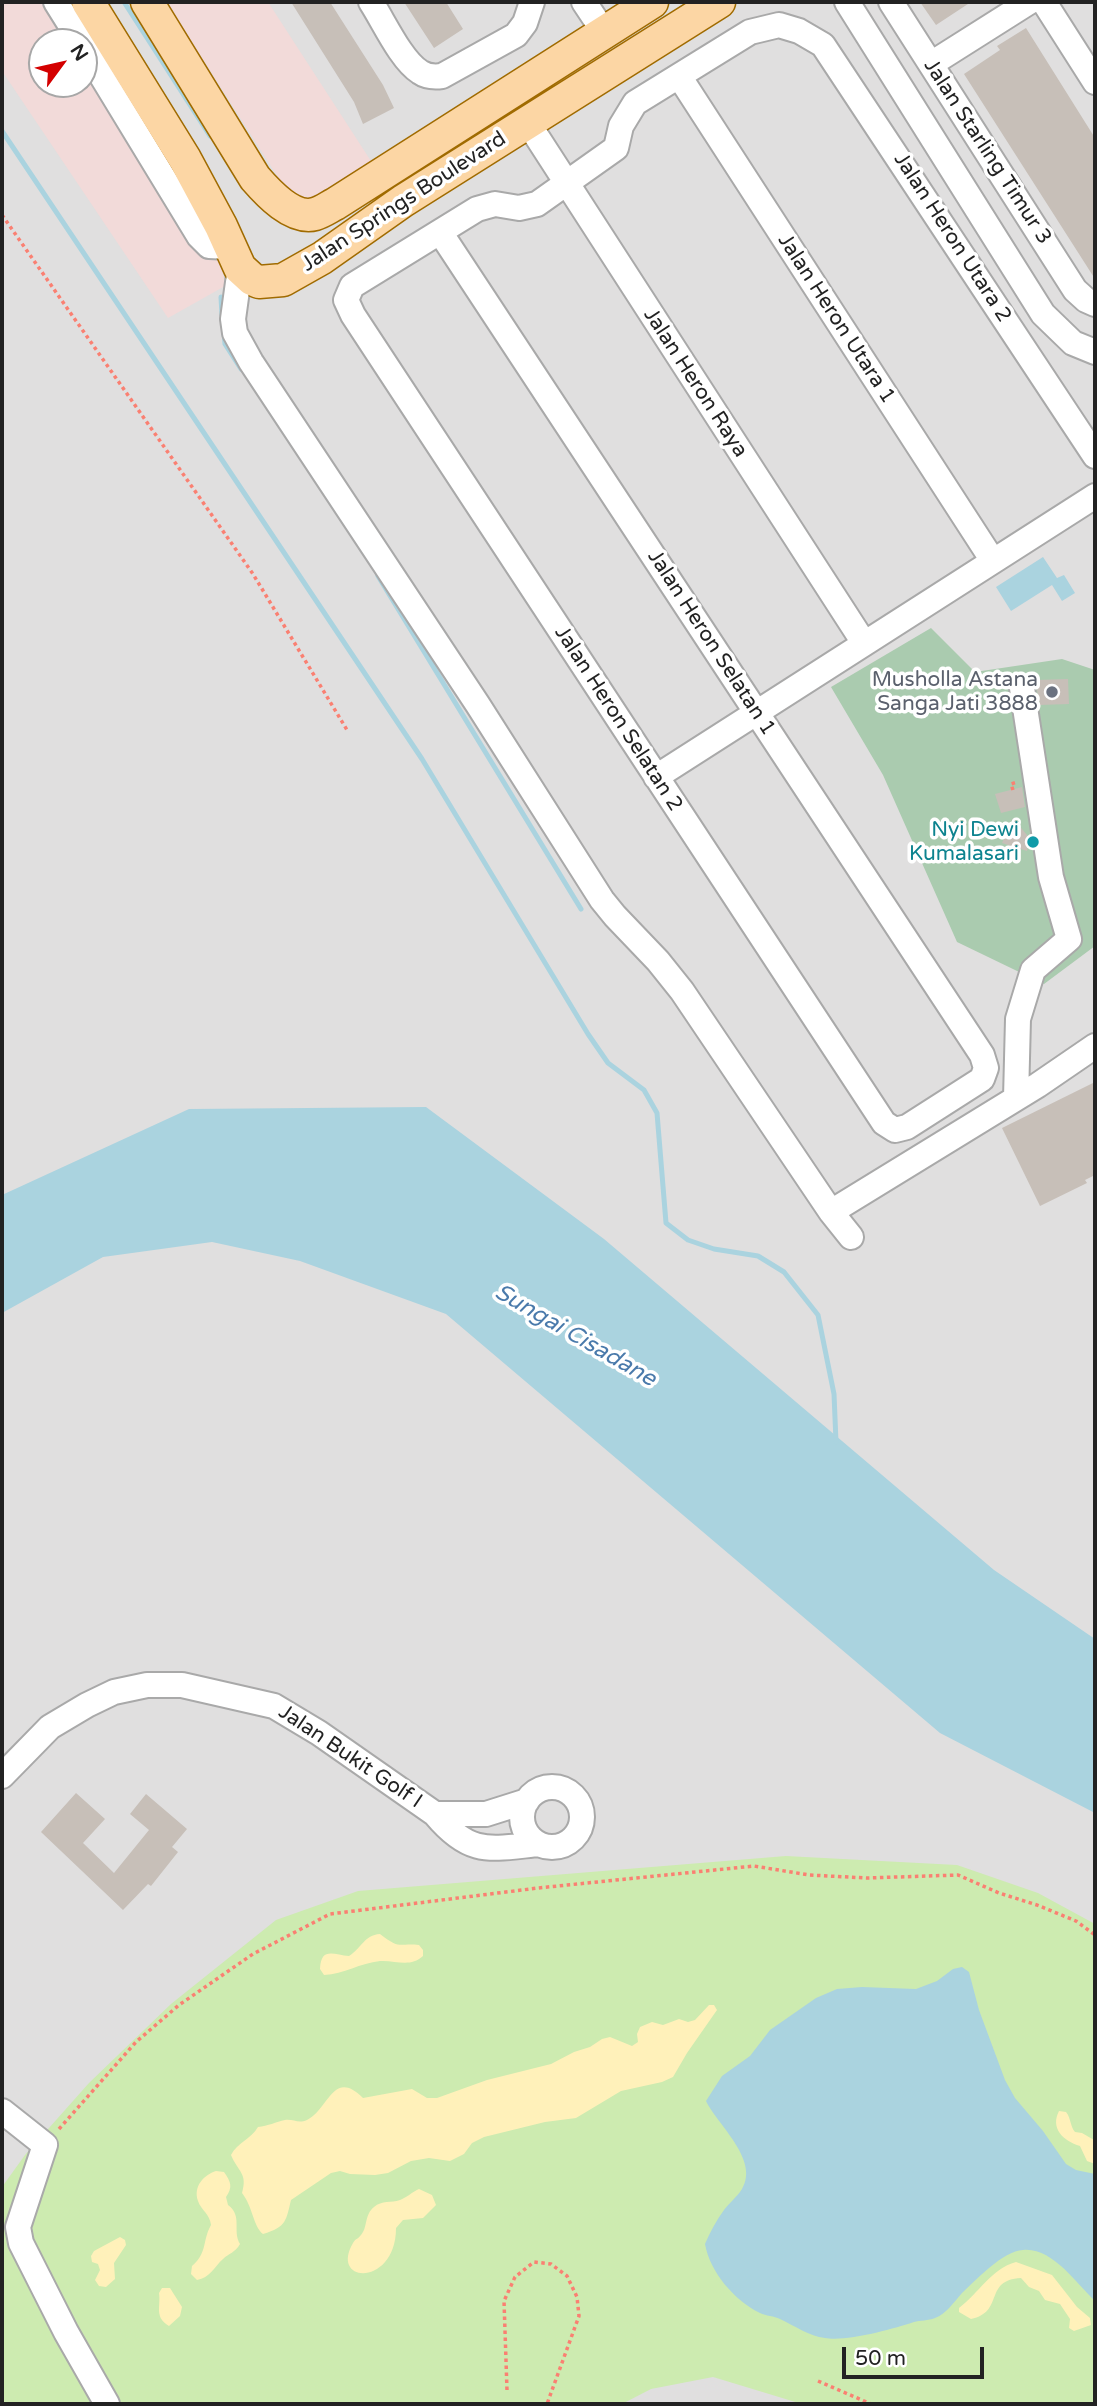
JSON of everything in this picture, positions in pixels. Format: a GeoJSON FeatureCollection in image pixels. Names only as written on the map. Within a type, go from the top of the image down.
{"type":"FeatureCollection","features":[{"type":"Feature","properties":{"kind":"main road"},"geometry":{"type":"LineString","coordinates":[[88,2],[191,169],[226,254]]}},
{"type":"Feature","properties":{"kind":"main road","name":"Jalan Springs Boulevard"},"geometry":{"type":"LineString","coordinates":[[147,2],[255,178],[270,195],[285,206],[313,215],[335,204],[604,32],[637,6]]}},
{"type":"Feature","properties":{"kind":"main road","name":"Jalan Springs Boulevard"},"geometry":{"type":"LineString","coordinates":[[226,254],[245,275],[259,282],[283,280],[322,258],[403,201],[719,2]]}},
{"type":"Feature","properties":{"kind":"main road"},"geometry":{"type":"LineString","coordinates":[[313,215],[322,258]]}},
{"type":"Feature","properties":{"kind":"street"},"geometry":{"type":"LineString","coordinates":[[56,2],[72,28]]}},
{"type":"Feature","properties":{"kind":"street"},"geometry":{"type":"LineString","coordinates":[[371,2],[410,64],[422,74],[432,77],[442,76],[516,34],[525,23],[531,2]]}},
{"type":"Feature","properties":{"kind":"street"},"geometry":{"type":"LineString","coordinates":[[584,2],[604,32]]}},
{"type":"Feature","properties":{"kind":"street"},"geometry":{"type":"LineString","coordinates":[[847,2],[1044,314],[1073,343],[1095,352]]}},
{"type":"Feature","properties":{"kind":"street","name":"Jalan Starling Timur 3"},"geometry":{"type":"LineString","coordinates":[[891,2],[1075,290],[1090,302]]}},
{"type":"Feature","properties":{"kind":"street"},"geometry":{"type":"LineString","coordinates":[[931,64],[1028,2]]}},
{"type":"Feature","properties":{"kind":"street"},"geometry":{"type":"LineString","coordinates":[[1044,2],[1095,82]]}},
{"type":"Feature","properties":{"kind":"street","name":"Jalan Heron Utara 2"},"geometry":{"type":"LineString","coordinates":[[679,76],[750,32],[779,25],[799,31],[824,45],[1095,456]]}},
{"type":"Feature","properties":{"kind":"street"},"geometry":{"type":"LineString","coordinates":[[98,70],[194,227],[226,254],[235,333],[251,362],[470,693],[602,900],[675,982],[831,1212],[851,1237]]}},
{"type":"Feature","properties":{"kind":"street"},"geometry":{"type":"LineString","coordinates":[[440,232],[477,209],[495,204],[519,208],[537,204],[615,148],[621,126],[635,103],[679,76]]}},
{"type":"Feature","properties":{"kind":"street","name":"Jalan Heron Utara 1"},"geometry":{"type":"LineString","coordinates":[[679,76],[992,561]]}},
{"type":"Feature","properties":{"kind":"street","name":"Jalan Heron Raya"},"geometry":{"type":"LineString","coordinates":[[528,123],[864,643]]}},
{"type":"Feature","properties":{"kind":"street","name":"Jalan Heron Selatan 2"},"geometry":{"type":"LineString","coordinates":[[440,232],[352,286],[346,300],[353,315],[884,1123]]}},
{"type":"Feature","properties":{"kind":"street","name":"Jalan Heron Selatan 1"},"geometry":{"type":"LineString","coordinates":[[440,232],[982,1055],[986,1068],[982,1079],[907,1127],[895,1130],[884,1123]]}},
{"type":"Feature","properties":{"kind":"street"},"geometry":{"type":"LineString","coordinates":[[656,777],[1095,496]]}},
{"type":"Feature","properties":{"kind":"street"},"geometry":{"type":"LineString","coordinates":[[1016,1098],[1018,1019],[1033,970],[1069,939],[1051,877],[1022,688]]}},
{"type":"Feature","properties":{"kind":"street"},"geometry":{"type":"LineString","coordinates":[[831,1212],[1095,1046]]}},
{"type":"Feature","properties":{"kind":"street","name":"Jalan Bukit Golf I"},"geometry":{"type":"LineString","coordinates":[[2,1776],[50,1727],[87,1704],[114,1692],[147,1685],[182,1685],[274,1706],[319,1732],[435,1814],[449,1832],[468,1844],[492,1848],[539,1844],[557,1847],[574,1838],[582,1821],[581,1812],[571,1794],[562,1789],[542,1789],[527,1801],[486,1814],[435,1814]]}},
{"type":"Feature","properties":{"kind":"street"},"geometry":{"type":"LineString","coordinates":[[527,1801],[522,1821],[525,1830],[539,1844]]}},
{"type":"Feature","properties":{"kind":"street"},"geometry":{"type":"LineString","coordinates":[[2,2111],[45,2145],[18,2227],[21,2243],[66,2332],[107,2404]]}},
{"type":"Feature","properties":{"kind":"path"},"geometry":{"type":"LineString","coordinates":[[2,215],[253,574],[347,730]]}},
{"type":"Feature","properties":{"kind":"path"},"geometry":{"type":"LineString","coordinates":[[45,2145],[136,2042],[180,2005],[253,1954],[330,1914],[538,1888],[754,1866],[809,1875],[867,1878],[958,1875],[1076,1921],[1095,1935]]}},
{"type":"Feature","properties":{"kind":"path"},"geometry":{"type":"LineString","coordinates":[[508,2390],[504,2301],[515,2277],[534,2262],[551,2264],[566,2276],[576,2297],[579,2316],[547,2404]]}},
{"type":"Feature","properties":{"kind":"path"},"geometry":{"type":"LineString","coordinates":[[818,2381],[871,2404]]}},
{"type":"Feature","properties":{"kind":"shaded area"},"geometry":{"type":"Polygon","coordinates":[[[2,2],[1095,2],[1095,2404],[2,2404],[2,2]]]}},
{"type":"Feature","properties":{"kind":"shaded area"},"geometry":{"type":"Polygon","coordinates":[[[2,2],[81,2],[97,28],[28,28],[28,98],[98,98],[98,29],[214,213],[225,286],[168,318],[2,71],[2,2]]]}},
{"type":"Feature","properties":{"kind":"shaded area"},"geometry":{"type":"Polygon","coordinates":[[[166,2],[268,2],[380,175],[313,206],[285,188],[166,2]]]}},
{"type":"Feature","properties":{"kind":"green space"},"geometry":{"type":"Polygon","coordinates":[[[931,628],[975,672],[1062,659],[1095,670],[1095,946],[1044,984],[957,942],[883,775],[831,687],[931,628]]]}},
{"type":"Feature","properties":{"kind":"green space"},"geometry":{"type":"Polygon","coordinates":[[[786,1856],[957,1865],[1038,1893],[1095,1924],[1095,2404],[802,2404],[713,2377],[651,2389],[622,2404],[2,2404],[2,2187],[25,2155],[89,2083],[171,2004],[276,1920],[358,1891],[786,1856]]]}},
{"type":"Feature","properties":{"kind":"sand"},"geometry":{"type":"Polygon","coordinates":[[[380,1934],[399,1945],[419,1945],[423,1956],[408,1963],[373,1962],[324,1975],[320,1969],[326,1955],[349,1956],[367,1939],[380,1934]]]}},
{"type":"Feature","properties":{"kind":"sand"},"geometry":{"type":"Polygon","coordinates":[[[709,2005],[714,2005],[717,2010],[673,2077],[621,2091],[576,2118],[545,2122],[484,2137],[472,2143],[464,2154],[450,2161],[429,2158],[411,2161],[388,2173],[375,2175],[340,2171],[331,2173],[291,2200],[284,2222],[277,2229],[263,2234],[242,2193],[243,2177],[231,2155],[237,2147],[258,2127],[285,2120],[307,2120],[338,2089],[345,2087],[363,2098],[412,2089],[427,2098],[437,2098],[487,2080],[551,2064],[602,2039],[610,2037],[632,2046],[638,2042],[640,2027],[652,2022],[663,2025],[679,2019],[688,2022],[695,2020],[709,2005]]]}},
{"type":"Feature","properties":{"kind":"sand"},"geometry":{"type":"Polygon","coordinates":[[[1059,2111],[1066,2112],[1075,2132],[1094,2140],[1095,2164],[1087,2161],[1080,2146],[1068,2141],[1060,2133],[1056,2123],[1059,2111]]]}},
{"type":"Feature","properties":{"kind":"sand"},"geometry":{"type":"Polygon","coordinates":[[[216,2171],[224,2172],[230,2182],[226,2197],[235,2214],[240,2244],[209,2275],[197,2280],[191,2274],[192,2266],[203,2251],[211,2225],[198,2201],[197,2191],[204,2178],[216,2171]]]}},
{"type":"Feature","properties":{"kind":"sand"},"geometry":{"type":"Polygon","coordinates":[[[419,2189],[432,2195],[436,2205],[423,2218],[403,2220],[396,2228],[393,2247],[386,2261],[366,2273],[356,2272],[350,2266],[348,2257],[353,2243],[363,2232],[371,2210],[380,2203],[397,2201],[419,2189]]]}},
{"type":"Feature","properties":{"kind":"sand"},"geometry":{"type":"Polygon","coordinates":[[[120,2237],[125,2240],[126,2245],[114,2263],[115,2279],[106,2287],[99,2286],[95,2280],[100,2270],[98,2264],[92,2262],[91,2256],[94,2251],[120,2237]]]}},
{"type":"Feature","properties":{"kind":"sand"},"geometry":{"type":"Polygon","coordinates":[[[1016,2262],[1052,2275],[1077,2307],[1090,2318],[1091,2325],[1074,2331],[1069,2328],[1070,2319],[1060,2304],[1045,2300],[1039,2291],[1029,2287],[1021,2278],[1002,2284],[988,2310],[981,2315],[971,2319],[959,2312],[959,2308],[992,2276],[1016,2262]]]}},
{"type":"Feature","properties":{"kind":"sand"},"geometry":{"type":"Polygon","coordinates":[[[162,2288],[170,2288],[182,2307],[180,2316],[169,2326],[160,2315],[159,2293],[162,2288]]]}},
{"type":"Feature","properties":{"kind":"water"},"geometry":{"type":"Polygon","coordinates":[[[1043,557],[1057,578],[1064,575],[1075,593],[1062,601],[1052,585],[1011,611],[996,587],[1043,557]]]}},
{"type":"Feature","properties":{"kind":"water","name":"Sungai Cisadane"},"geometry":{"type":"Polygon","coordinates":[[[426,1107],[604,1239],[994,1570],[1095,1639],[1095,1813],[940,1733],[446,1314],[300,1261],[212,1242],[103,1257],[2,1313],[2,1195],[189,1109],[426,1107]]]}},
{"type":"Feature","properties":{"kind":"water"},"geometry":{"type":"Polygon","coordinates":[[[962,1967],[969,1972],[979,2010],[1005,2080],[1015,2098],[1066,2164],[1076,2170],[1095,2174],[1095,2301],[1054,2260],[1044,2254],[1023,2250],[1007,2255],[990,2267],[939,2316],[870,2334],[834,2339],[819,2337],[750,2307],[732,2293],[718,2275],[705,2244],[721,2214],[742,2189],[746,2178],[746,2166],[741,2154],[706,2101],[722,2076],[750,2056],[770,2030],[816,1998],[837,1989],[916,1989],[962,1967]]]}},
{"type":"Feature","properties":{"kind":"building"},"geometry":{"type":"Polygon","coordinates":[[[291,2],[330,2],[383,85],[394,108],[363,124],[354,102],[291,2]]]}},
{"type":"Feature","properties":{"kind":"building"},"geometry":{"type":"Polygon","coordinates":[[[404,2],[446,2],[463,29],[434,48],[404,2]]]}},
{"type":"Feature","properties":{"kind":"building"},"geometry":{"type":"Polygon","coordinates":[[[920,2],[971,2],[936,25],[920,2]]]}},
{"type":"Feature","properties":{"kind":"building"},"geometry":{"type":"Polygon","coordinates":[[[1026,28],[1095,138],[1095,279],[964,74],[1000,50],[997,46],[1026,28]]]}},
{"type":"Feature","properties":{"kind":"building","name":"Musholla Astana Sanga Jati 3888"},"geometry":{"type":"Polygon","coordinates":[[[1068,679],[1069,704],[1040,705],[1035,680],[1068,679]]]}},
{"type":"Feature","properties":{"kind":"building"},"geometry":{"type":"Polygon","coordinates":[[[1022,787],[1025,807],[1001,813],[995,794],[1022,787]]]}},
{"type":"Feature","properties":{"kind":"building"},"geometry":{"type":"Polygon","coordinates":[[[1013,818],[1027,835],[1027,851],[1002,843],[1013,818]]]}},
{"type":"Feature","properties":{"kind":"building"},"geometry":{"type":"Polygon","coordinates":[[[1095,1082],[1095,1175],[1085,1180],[1087,1183],[1040,1206],[1002,1128],[1095,1082]]]}},
{"type":"Feature","properties":{"kind":"building"},"geometry":{"type":"Polygon","coordinates":[[[76,1793],[105,1819],[83,1843],[114,1873],[149,1830],[130,1814],[146,1794],[187,1829],[172,1847],[178,1852],[151,1886],[148,1884],[123,1910],[41,1832],[76,1793]]]}},
{"type":"Feature","properties":{"kind":"waterway"},"geometry":{"type":"LineString","coordinates":[[124,2],[210,136]]}},
{"type":"Feature","properties":{"kind":"waterway"},"geometry":{"type":"LineString","coordinates":[[2,131],[422,759],[588,1034],[608,1063],[644,1090],[657,1113],[666,1223],[688,1240],[714,1249],[758,1256],[784,1272],[818,1315],[834,1394],[836,1442]]}},
{"type":"Feature","properties":{"kind":"waterway"},"geometry":{"type":"LineString","coordinates":[[221,297],[222,315]]}},
{"type":"Feature","properties":{"kind":"waterway"},"geometry":{"type":"LineString","coordinates":[[224,332],[225,344],[241,369]]}},
{"type":"Feature","properties":{"kind":"waterway"},"geometry":{"type":"LineString","coordinates":[[378,576],[581,909]]}},
{"type":"Feature","properties":{"kind":"place","name":"Musholla Astana Sanga Jati 3888"},"geometry":{"type":"Point","coordinates":[1052,692]}},
{"type":"Feature","properties":{"kind":"place","name":"Nyi Dewi Kumalasari"},"geometry":{"type":"Point","coordinates":[1033,842]}}]}
